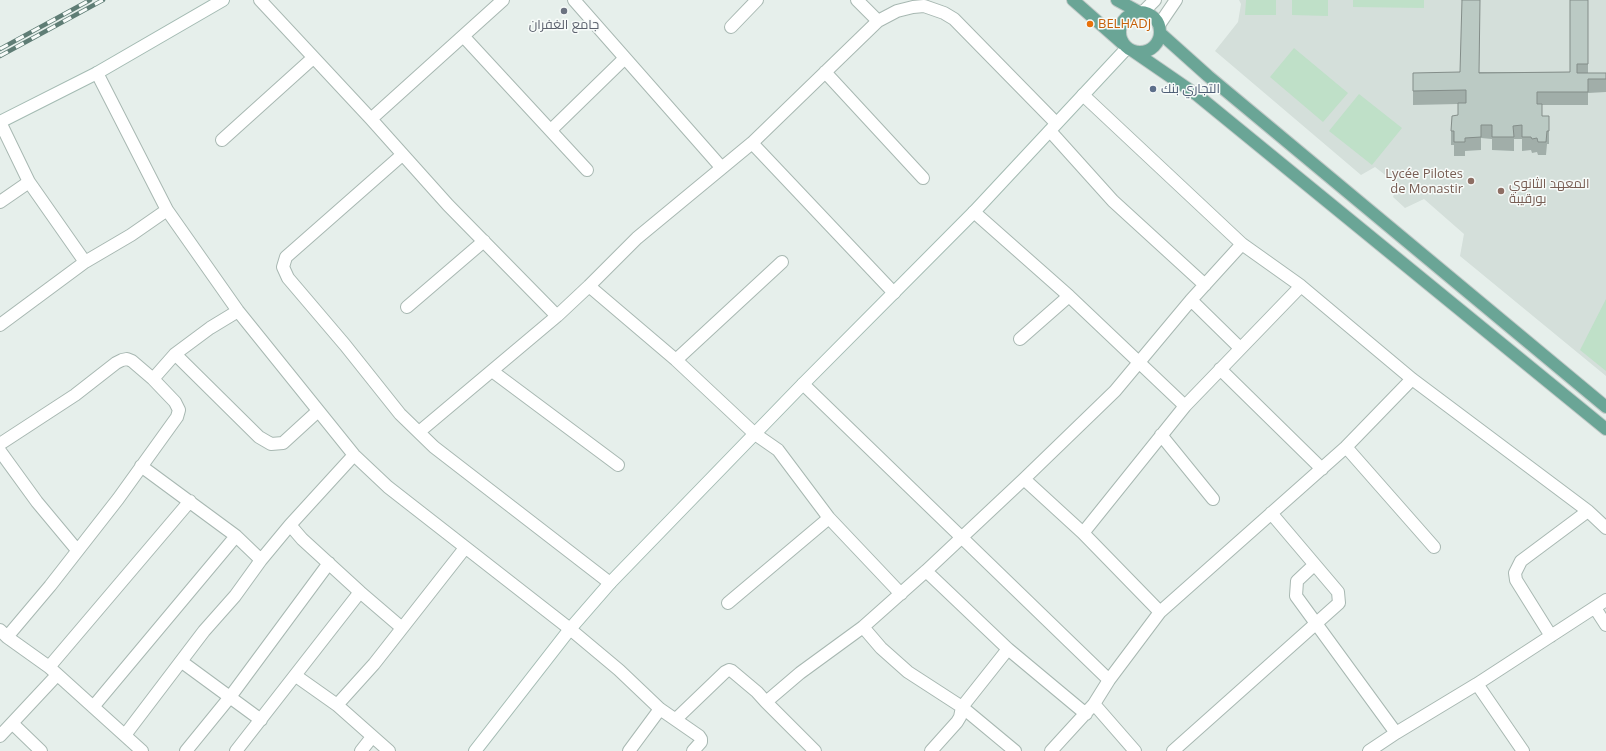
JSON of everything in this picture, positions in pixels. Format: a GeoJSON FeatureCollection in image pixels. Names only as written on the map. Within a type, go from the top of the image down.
{"type":"FeatureCollection","features":[{"type":"Feature","properties":{"kind":"main road"},"geometry":{"type":"LineString","coordinates":[[1073,0],[1128,47],[1197,95],[1606,429]]}},
{"type":"Feature","properties":{"kind":"main road"},"geometry":{"type":"LineString","coordinates":[[1117,0],[1141,13],[1152,16],[1160,29],[1208,76],[1606,407]]}},
{"type":"Feature","properties":{"kind":"main road"},"geometry":{"type":"LineString","coordinates":[[1141,13],[1128,16],[1121,26],[1121,38],[1128,47],[1145,52],[1151,49],[1159,40],[1160,29]]}},
{"type":"Feature","properties":{"kind":"street"},"geometry":{"type":"LineString","coordinates":[[85,262],[29,182],[0,122],[98,73],[223,0]]}},
{"type":"Feature","properties":{"kind":"street"},"geometry":{"type":"LineString","coordinates":[[260,0],[448,204],[557,316]]}},
{"type":"Feature","properties":{"kind":"street"},"geometry":{"type":"LineString","coordinates":[[371,119],[503,0]]}},
{"type":"Feature","properties":{"kind":"street"},"geometry":{"type":"LineString","coordinates":[[732,27],[757,0]]}},
{"type":"Feature","properties":{"kind":"street"},"geometry":{"type":"LineString","coordinates":[[857,0],[878,21]]}},
{"type":"Feature","properties":{"kind":"street"},"geometry":{"type":"LineString","coordinates":[[1141,13],[1155,0]]}},
{"type":"Feature","properties":{"kind":"street"},"geometry":{"type":"LineString","coordinates":[[1160,29],[1176,0]]}},
{"type":"Feature","properties":{"kind":"street"},"geometry":{"type":"LineString","coordinates":[[579,2],[625,58],[721,167]]}},
{"type":"Feature","properties":{"kind":"street"},"geometry":{"type":"LineString","coordinates":[[419,432],[557,316],[637,238],[721,167],[752,143],[878,21],[897,11],[913,7],[924,6],[944,12],[954,19],[1053,127],[1113,201],[1205,285]]}},
{"type":"Feature","properties":{"kind":"street"},"geometry":{"type":"LineString","coordinates":[[464,36],[587,170]]}},
{"type":"Feature","properties":{"kind":"street"},"geometry":{"type":"LineString","coordinates":[[475,751],[570,629],[610,583],[803,384],[974,212],[1128,47]]}},
{"type":"Feature","properties":{"kind":"street"},"geometry":{"type":"LineString","coordinates":[[222,140],[313,58]]}},
{"type":"Feature","properties":{"kind":"street"},"geometry":{"type":"LineString","coordinates":[[551,130],[625,58]]}},
{"type":"Feature","properties":{"kind":"street"},"geometry":{"type":"LineString","coordinates":[[825,72],[923,178]]}},
{"type":"Feature","properties":{"kind":"street"},"geometry":{"type":"LineString","coordinates":[[98,73],[167,210],[238,311],[354,455],[388,487],[570,629],[619,670],[660,709],[676,719],[701,739],[701,742],[693,751]]}},
{"type":"Feature","properties":{"kind":"street"},"geometry":{"type":"LineString","coordinates":[[1083,95],[1242,244],[1301,286],[1412,379],[1588,511],[1606,528]]}},
{"type":"Feature","properties":{"kind":"street"},"geometry":{"type":"LineString","coordinates":[[752,143],[894,293]]}},
{"type":"Feature","properties":{"kind":"street"},"geometry":{"type":"LineString","coordinates":[[402,155],[286,257],[283,267],[288,278],[345,345],[400,414],[434,447],[610,583]]}},
{"type":"Feature","properties":{"kind":"street"},"geometry":{"type":"LineString","coordinates":[[0,201],[29,182]]}},
{"type":"Feature","properties":{"kind":"street"},"geometry":{"type":"LineString","coordinates":[[0,325],[85,262],[131,235],[167,210]]}},
{"type":"Feature","properties":{"kind":"street"},"geometry":{"type":"LineString","coordinates":[[974,212],[1070,296],[1185,406]]}},
{"type":"Feature","properties":{"kind":"street"},"geometry":{"type":"LineString","coordinates":[[407,307],[484,241]]}},
{"type":"Feature","properties":{"kind":"street"},"geometry":{"type":"LineString","coordinates":[[766,702],[800,673],[862,627],[901,594],[1024,479],[1115,391],[1191,300],[1242,244]]}},
{"type":"Feature","properties":{"kind":"street"},"geometry":{"type":"LineString","coordinates":[[676,360],[782,262]]}},
{"type":"Feature","properties":{"kind":"street"},"geometry":{"type":"LineString","coordinates":[[589,286],[676,360],[755,434],[778,450],[829,518],[901,594]]}},
{"type":"Feature","properties":{"kind":"street"},"geometry":{"type":"LineString","coordinates":[[1083,533],[1185,406],[1301,286]]}},
{"type":"Feature","properties":{"kind":"street"},"geometry":{"type":"LineString","coordinates":[[1020,339],[1070,296]]}},
{"type":"Feature","properties":{"kind":"street"},"geometry":{"type":"LineString","coordinates":[[1191,300],[1240,348]]}},
{"type":"Feature","properties":{"kind":"street"},"geometry":{"type":"LineString","coordinates":[[153,379],[175,354],[210,328],[238,311]]}},
{"type":"Feature","properties":{"kind":"street"},"geometry":{"type":"LineString","coordinates":[[175,354],[259,437],[271,444],[283,443],[318,411]]}},
{"type":"Feature","properties":{"kind":"street"},"geometry":{"type":"LineString","coordinates":[[0,444],[75,395],[116,363],[127,359],[153,379],[175,402],[179,410],[176,417],[118,499],[50,586],[4,633],[53,671],[142,751]]}},
{"type":"Feature","properties":{"kind":"street"},"geometry":{"type":"LineString","coordinates":[[1220,369],[1322,469]]}},
{"type":"Feature","properties":{"kind":"street"},"geometry":{"type":"LineString","coordinates":[[492,371],[618,465]]}},
{"type":"Feature","properties":{"kind":"street"},"geometry":{"type":"LineString","coordinates":[[1051,751],[1094,704],[1109,680],[1160,612],[1346,447],[1412,379]]}},
{"type":"Feature","properties":{"kind":"street"},"geometry":{"type":"LineString","coordinates":[[803,384],[1109,680]]}},
{"type":"Feature","properties":{"kind":"street"},"geometry":{"type":"LineString","coordinates":[[1161,435],[1213,499]]}},
{"type":"Feature","properties":{"kind":"street"},"geometry":{"type":"LineString","coordinates":[[1346,447],[1434,547]]}},
{"type":"Feature","properties":{"kind":"street"},"geometry":{"type":"LineString","coordinates":[[0,451],[37,502],[77,550]]}},
{"type":"Feature","properties":{"kind":"street"},"geometry":{"type":"LineString","coordinates":[[125,736],[204,631],[235,596],[261,560],[290,525],[354,455]]}},
{"type":"Feature","properties":{"kind":"street"},"geometry":{"type":"LineString","coordinates":[[141,466],[236,536],[261,560]]}},
{"type":"Feature","properties":{"kind":"street"},"geometry":{"type":"LineString","coordinates":[[1024,479],[1083,533],[1160,612]]}},
{"type":"Feature","properties":{"kind":"street"},"geometry":{"type":"LineString","coordinates":[[0,736],[13,724],[53,671],[190,501]]}},
{"type":"Feature","properties":{"kind":"street"},"geometry":{"type":"LineString","coordinates":[[1550,636],[1516,580],[1515,573],[1521,561],[1588,511]]}},
{"type":"Feature","properties":{"kind":"street"},"geometry":{"type":"LineString","coordinates":[[1173,751],[1339,603],[1338,592],[1271,513]]}},
{"type":"Feature","properties":{"kind":"street"},"geometry":{"type":"LineString","coordinates":[[728,603],[829,518]]}},
{"type":"Feature","properties":{"kind":"street"},"geometry":{"type":"LineString","coordinates":[[290,525],[360,592],[402,628]]}},
{"type":"Feature","properties":{"kind":"street"},"geometry":{"type":"LineString","coordinates":[[93,707],[236,536]]}},
{"type":"Feature","properties":{"kind":"street"},"geometry":{"type":"LineString","coordinates":[[337,705],[374,664],[465,548]]}},
{"type":"Feature","properties":{"kind":"street"},"geometry":{"type":"LineString","coordinates":[[186,751],[230,697],[329,563]]}},
{"type":"Feature","properties":{"kind":"street"},"geometry":{"type":"LineString","coordinates":[[1314,565],[1298,581],[1296,596],[1396,733]]}},
{"type":"Feature","properties":{"kind":"street"},"geometry":{"type":"LineString","coordinates":[[926,571],[1008,649],[1086,714]]}},
{"type":"Feature","properties":{"kind":"street"},"geometry":{"type":"LineString","coordinates":[[236,751],[360,592]]}},
{"type":"Feature","properties":{"kind":"street"},"geometry":{"type":"LineString","coordinates":[[1369,751],[1477,684],[1606,600]]}},
{"type":"Feature","properties":{"kind":"street"},"geometry":{"type":"LineString","coordinates":[[1595,608],[1606,625]]}},
{"type":"Feature","properties":{"kind":"street"},"geometry":{"type":"LineString","coordinates":[[862,627],[881,648],[908,672],[962,707],[1015,751]]}},
{"type":"Feature","properties":{"kind":"street"},"geometry":{"type":"LineString","coordinates":[[931,751],[957,722],[960,717],[962,707],[1008,649]]}},
{"type":"Feature","properties":{"kind":"street"},"geometry":{"type":"LineString","coordinates":[[182,662],[261,720]]}},
{"type":"Feature","properties":{"kind":"street"},"geometry":{"type":"LineString","coordinates":[[676,719],[725,672],[729,670],[757,692],[815,751]]}},
{"type":"Feature","properties":{"kind":"street"},"geometry":{"type":"LineString","coordinates":[[296,676],[337,705],[372,737],[390,751]]}},
{"type":"Feature","properties":{"kind":"street"},"geometry":{"type":"LineString","coordinates":[[1477,684],[1523,751]]}},
{"type":"Feature","properties":{"kind":"street"},"geometry":{"type":"LineString","coordinates":[[1094,704],[1135,751]]}},
{"type":"Feature","properties":{"kind":"street"},"geometry":{"type":"LineString","coordinates":[[629,751],[660,709]]}},
{"type":"Feature","properties":{"kind":"street"},"geometry":{"type":"LineString","coordinates":[[13,724],[41,751]]}},
{"type":"Feature","properties":{"kind":"street"},"geometry":{"type":"LineString","coordinates":[[361,751],[372,737]]}},
{"type":"Feature","properties":{"kind":"shaded area","name":"المعهد الثانوي بورقيبة"},"geometry":{"type":"Polygon","coordinates":[[[1239,0],[1606,0],[1606,376],[1460,256],[1464,234],[1424,199],[1405,208],[1393,197],[1398,185],[1375,167],[1361,175],[1215,51],[1238,22],[1241,4],[1239,0]]]}},
{"type":"Feature","properties":{"kind":"green space"},"geometry":{"type":"Polygon","coordinates":[[[1246,0],[1276,0],[1276,15],[1245,15],[1246,0]]]}},
{"type":"Feature","properties":{"kind":"green space"},"geometry":{"type":"Polygon","coordinates":[[[1292,0],[1328,0],[1328,16],[1292,15],[1292,0]]]}},
{"type":"Feature","properties":{"kind":"green space"},"geometry":{"type":"Polygon","coordinates":[[[1353,0],[1424,0],[1424,8],[1353,7],[1353,0]]]}},
{"type":"Feature","properties":{"kind":"green space"},"geometry":{"type":"Polygon","coordinates":[[[1294,48],[1348,93],[1323,122],[1270,77],[1294,48]]]}},
{"type":"Feature","properties":{"kind":"green space"},"geometry":{"type":"Polygon","coordinates":[[[1359,94],[1402,128],[1372,165],[1329,131],[1359,94]]]}},
{"type":"Feature","properties":{"kind":"green space"},"geometry":{"type":"Polygon","coordinates":[[[1606,299],[1606,371],[1580,350],[1606,299]]]}},
{"type":"Feature","properties":{"kind":"building"},"geometry":{"type":"Polygon","coordinates":[[[1462,0],[1480,0],[1479,73],[1570,72],[1570,0],[1588,0],[1588,64],[1577,64],[1577,73],[1606,73],[1606,79],[1588,79],[1588,92],[1537,92],[1537,104],[1542,104],[1542,116],[1549,116],[1549,131],[1547,131],[1546,142],[1538,142],[1537,138],[1532,139],[1531,137],[1522,137],[1522,125],[1513,126],[1514,137],[1492,137],[1492,125],[1481,125],[1481,137],[1465,138],[1465,142],[1454,142],[1454,131],[1451,131],[1452,116],[1458,115],[1458,103],[1466,103],[1466,90],[1413,91],[1413,73],[1460,72],[1462,0]]]}},
{"type":"Feature","properties":{"kind":"railway"},"geometry":{"type":"LineString","coordinates":[[0,49],[90,0]]}},
{"type":"Feature","properties":{"kind":"railway"},"geometry":{"type":"LineString","coordinates":[[0,56],[103,0]]}},
{"type":"Feature","properties":{"kind":"place","name":"جامع الغفران"},"geometry":{"type":"Point","coordinates":[564,11]}},
{"type":"Feature","properties":{"kind":"place","name":"BELHADJ"},"geometry":{"type":"Point","coordinates":[1090,24]}},
{"type":"Feature","properties":{"kind":"place","name":"التجاري بنك"},"geometry":{"type":"Point","coordinates":[1153,89]}},
{"type":"Feature","properties":{"kind":"place","name":"Lycée Pilotes de Monastir"},"geometry":{"type":"Point","coordinates":[1471,181]}},
{"type":"Feature","properties":{"kind":"place","name":"المعهد الثانوي بورقيبة"},"geometry":{"type":"Point","coordinates":[1501,191]}}]}
